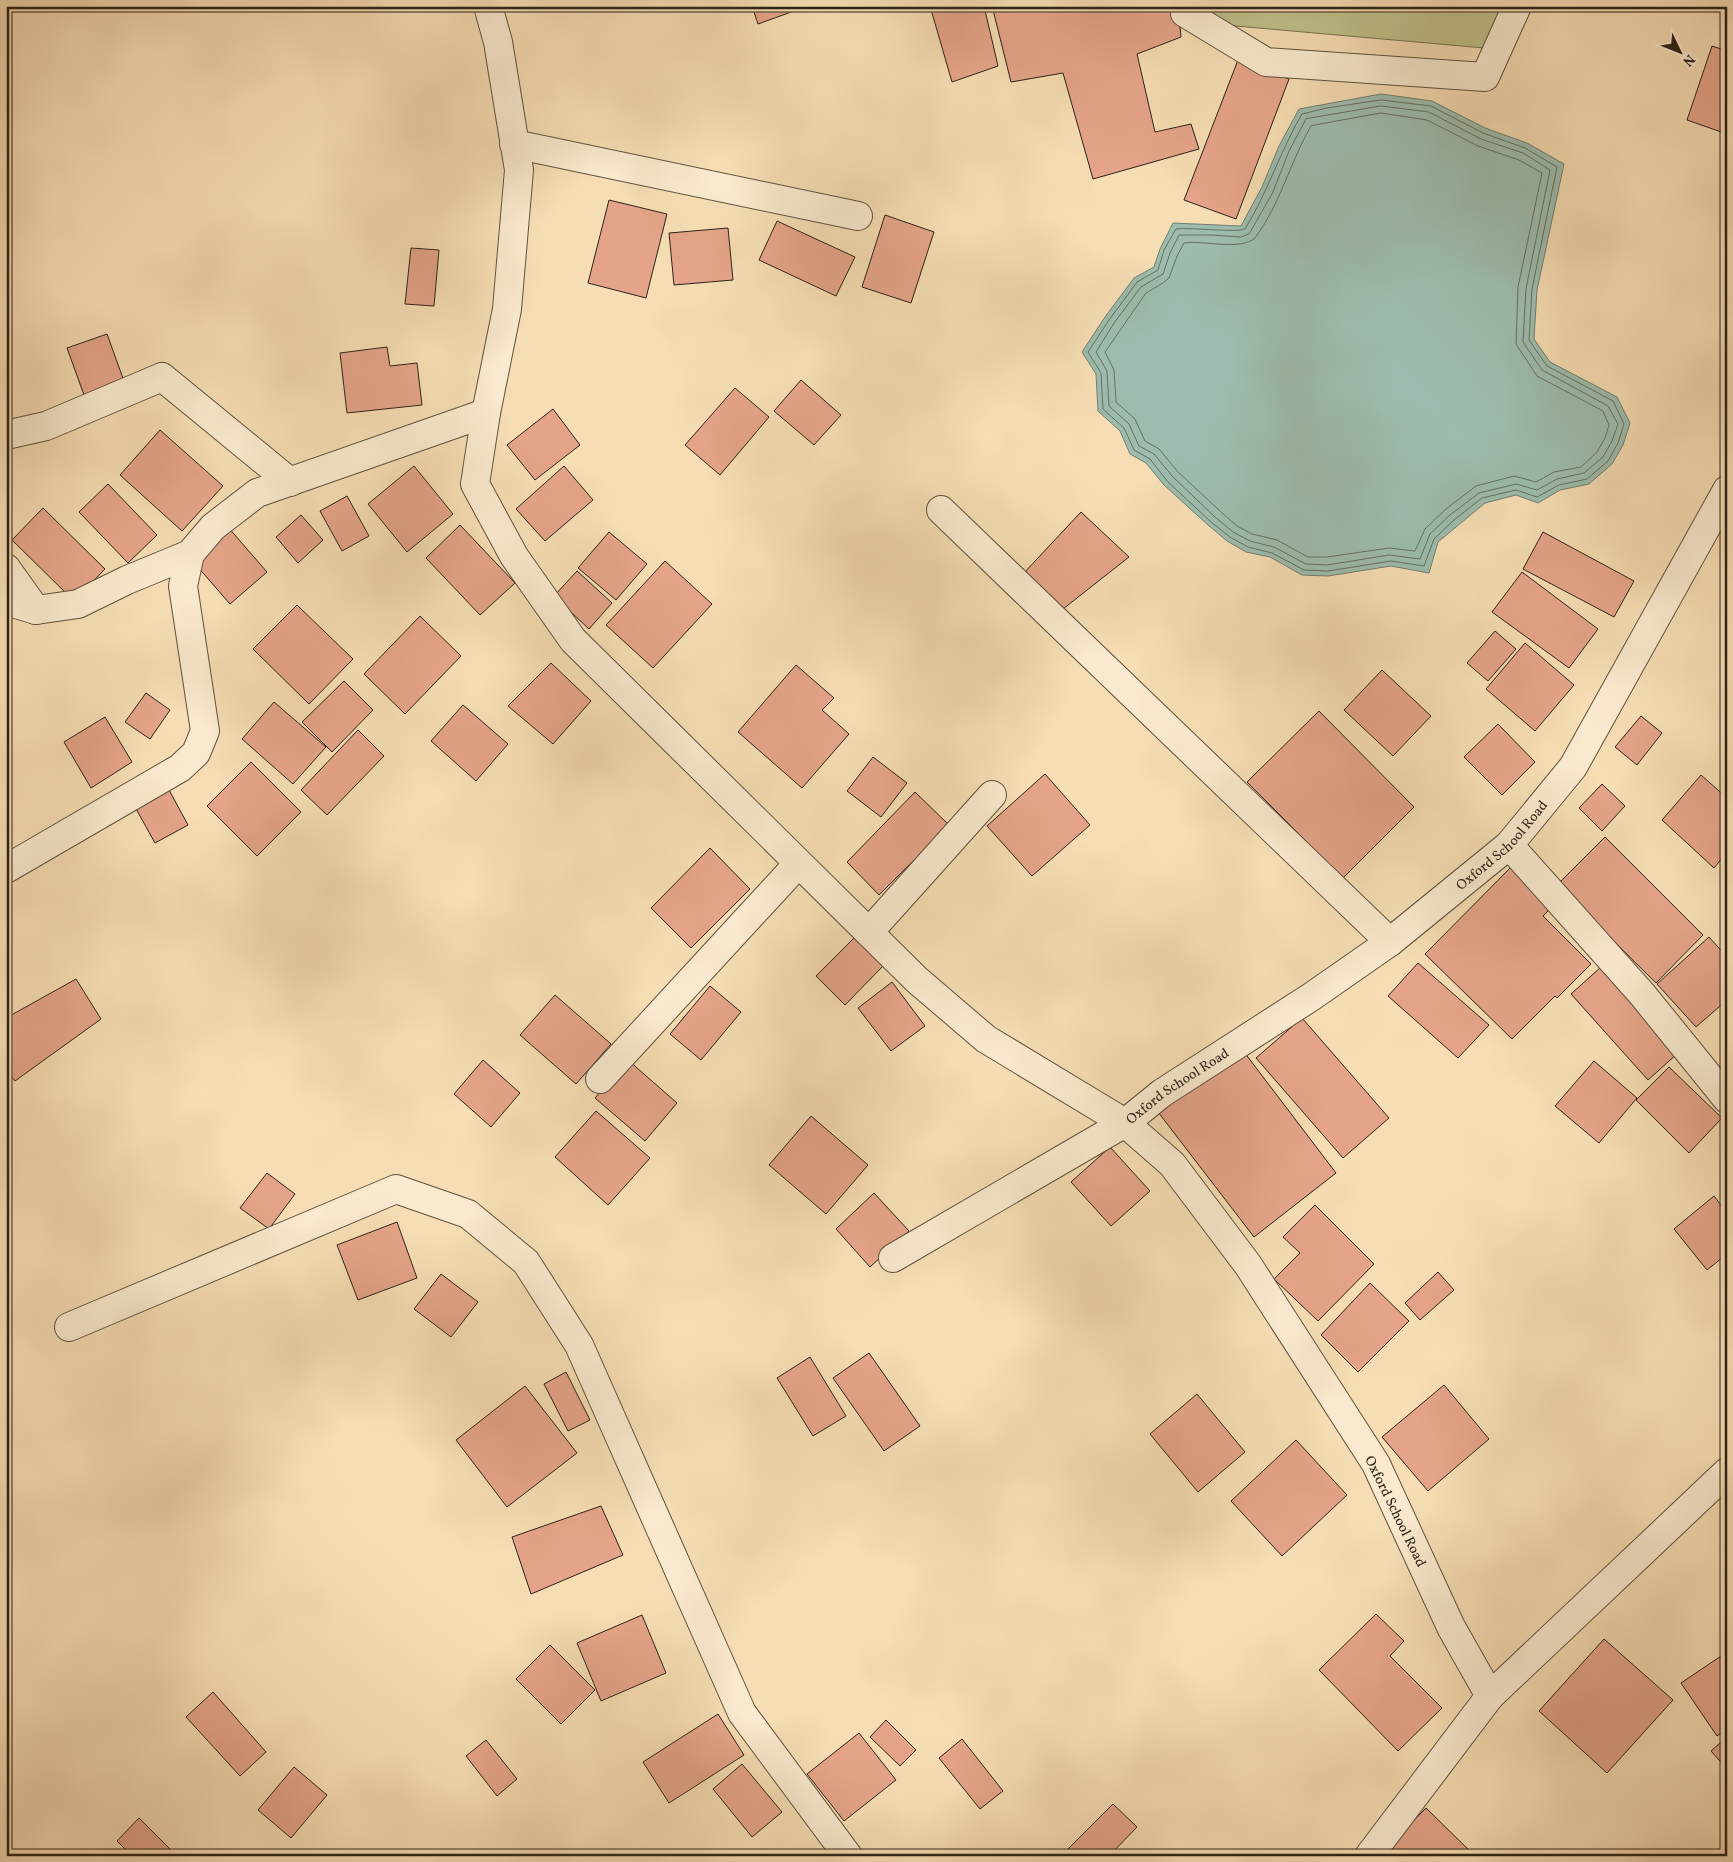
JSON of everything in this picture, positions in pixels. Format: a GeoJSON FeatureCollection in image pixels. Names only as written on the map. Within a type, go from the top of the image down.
{"type":"FeatureCollection","features":[{"type":"Feature","properties":{"kind":"street"},"geometry":{"type":"LineString","coordinates":[[488,6],[498,42],[519,170],[507,309],[486,413],[476,484],[514,556],[573,640],[917,980],[986,1039],[1125,1123],[893,1258]]}},
{"type":"Feature","properties":{"kind":"street"},"geometry":{"type":"LineString","coordinates":[[1186,6],[1185,13],[1266,62],[1485,77],[1517,6]]}},
{"type":"Feature","properties":{"kind":"street"},"geometry":{"type":"LineString","coordinates":[[514,144],[858,216]]}},
{"type":"Feature","properties":{"kind":"street"},"geometry":{"type":"LineString","coordinates":[[6,435],[46,426],[162,377],[290,482]]}},
{"type":"Feature","properties":{"kind":"street"},"geometry":{"type":"LineString","coordinates":[[6,601],[36,610],[78,604],[127,580],[190,554],[213,527],[257,494],[486,413]]}},
{"type":"Feature","properties":{"kind":"street","name":"Oxford School Road"},"geometry":{"type":"LineString","coordinates":[[1490,1696],[1451,1627],[1376,1464],[1248,1264],[1172,1164],[1125,1123],[1162,1093],[1311,997],[1390,942],[1509,845],[1573,767],[1727,490]]}},
{"type":"Feature","properties":{"kind":"street"},"geometry":{"type":"LineString","coordinates":[[941,510],[1390,942]]}},
{"type":"Feature","properties":{"kind":"street"},"geometry":{"type":"LineString","coordinates":[[6,869],[180,768],[196,753],[205,732],[183,586],[190,554]]}},
{"type":"Feature","properties":{"kind":"street"},"geometry":{"type":"LineString","coordinates":[[6,568],[36,610]]}},
{"type":"Feature","properties":{"kind":"street"},"geometry":{"type":"LineString","coordinates":[[868,932],[992,795]]}},
{"type":"Feature","properties":{"kind":"street"},"geometry":{"type":"LineString","coordinates":[[1509,845],[1642,994],[1727,1099]]}},
{"type":"Feature","properties":{"kind":"street"},"geometry":{"type":"LineString","coordinates":[[600,1079],[798,864]]}},
{"type":"Feature","properties":{"kind":"street"},"geometry":{"type":"LineString","coordinates":[[69,1327],[396,1189],[468,1214],[526,1262],[579,1345],[742,1713],[848,1856]]}},
{"type":"Feature","properties":{"kind":"street"},"geometry":{"type":"LineString","coordinates":[[1369,1856],[1490,1696],[1727,1472]]}},
{"type":"Feature","properties":{"kind":"green space"},"geometry":{"type":"Polygon","coordinates":[[[1207,6],[1507,6],[1484,48],[1213,24],[1207,6]]]}},
{"type":"Feature","properties":{"kind":"water"},"geometry":{"type":"Polygon","coordinates":[[[1381,94],[1432,101],[1485,128],[1527,143],[1564,164],[1537,290],[1534,339],[1550,362],[1617,397],[1630,423],[1623,445],[1612,464],[1589,484],[1560,490],[1538,503],[1516,495],[1485,503],[1438,542],[1429,573],[1391,566],[1328,576],[1302,575],[1270,557],[1246,552],[1227,541],[1164,485],[1146,463],[1130,454],[1120,431],[1098,411],[1096,374],[1082,352],[1134,278],[1154,267],[1160,249],[1173,223],[1241,226],[1299,109],[1381,94]]]}},
{"type":"Feature","properties":{"kind":"building"},"geometry":{"type":"Polygon","coordinates":[[[752,6],[808,6],[758,24],[752,6]]]}},
{"type":"Feature","properties":{"kind":"building"},"geometry":{"type":"Polygon","coordinates":[[[930,6],[984,6],[998,66],[952,82],[930,6]]]}},
{"type":"Feature","properties":{"kind":"building"},"geometry":{"type":"Polygon","coordinates":[[[992,6],[1178,6],[1181,37],[1137,54],[1155,132],[1191,124],[1199,149],[1093,179],[1063,73],[1011,82],[992,6]]]}},
{"type":"Feature","properties":{"kind":"building"},"geometry":{"type":"Polygon","coordinates":[[[1712,46],[1727,51],[1727,134],[1687,120],[1712,46]]]}},
{"type":"Feature","properties":{"kind":"building"},"geometry":{"type":"Polygon","coordinates":[[[1238,60],[1289,79],[1236,219],[1184,200],[1238,60]]]}},
{"type":"Feature","properties":{"kind":"building"},"geometry":{"type":"Polygon","coordinates":[[[609,200],[667,214],[646,298],[588,283],[609,200]]]}},
{"type":"Feature","properties":{"kind":"building"},"geometry":{"type":"Polygon","coordinates":[[[885,215],[934,232],[911,303],[862,287],[885,215]]]}},
{"type":"Feature","properties":{"kind":"building"},"geometry":{"type":"Polygon","coordinates":[[[777,221],[855,257],[836,296],[759,260],[777,221]]]}},
{"type":"Feature","properties":{"kind":"building"},"geometry":{"type":"Polygon","coordinates":[[[728,228],[733,280],[674,285],[669,233],[728,228]]]}},
{"type":"Feature","properties":{"kind":"building"},"geometry":{"type":"Polygon","coordinates":[[[411,248],[439,250],[434,306],[405,304],[411,248]]]}},
{"type":"Feature","properties":{"kind":"building"},"geometry":{"type":"Polygon","coordinates":[[[107,334],[124,381],[84,395],[67,348],[107,334]]]}},
{"type":"Feature","properties":{"kind":"building"},"geometry":{"type":"Polygon","coordinates":[[[387,347],[390,366],[417,363],[422,405],[347,413],[340,353],[387,347]]]}},
{"type":"Feature","properties":{"kind":"building"},"geometry":{"type":"Polygon","coordinates":[[[801,380],[841,415],[814,445],[774,411],[801,380]]]}},
{"type":"Feature","properties":{"kind":"building"},"geometry":{"type":"Polygon","coordinates":[[[735,388],[769,417],[720,475],[685,445],[735,388]]]}},
{"type":"Feature","properties":{"kind":"building"},"geometry":{"type":"Polygon","coordinates":[[[553,409],[580,445],[535,480],[507,445],[553,409]]]}},
{"type":"Feature","properties":{"kind":"building"},"geometry":{"type":"Polygon","coordinates":[[[160,430],[223,486],[182,531],[120,475],[160,430]]]}},
{"type":"Feature","properties":{"kind":"building"},"geometry":{"type":"Polygon","coordinates":[[[414,466],[453,514],[407,552],[368,504],[414,466]]]}},
{"type":"Feature","properties":{"kind":"building"},"geometry":{"type":"Polygon","coordinates":[[[564,466],[593,500],[545,541],[516,509],[564,466]]]}},
{"type":"Feature","properties":{"kind":"building"},"geometry":{"type":"Polygon","coordinates":[[[108,484],[157,535],[128,563],[79,512],[108,484]]]}},
{"type":"Feature","properties":{"kind":"building"},"geometry":{"type":"Polygon","coordinates":[[[347,496],[369,536],[342,551],[320,511],[347,496]]]}},
{"type":"Feature","properties":{"kind":"building"},"geometry":{"type":"Polygon","coordinates":[[[43,508],[105,569],[74,601],[12,540],[43,508]]]}},
{"type":"Feature","properties":{"kind":"building"},"geometry":{"type":"Polygon","coordinates":[[[1081,512],[1129,557],[1063,609],[1022,575],[1081,512]]]}},
{"type":"Feature","properties":{"kind":"building"},"geometry":{"type":"Polygon","coordinates":[[[301,515],[323,540],[298,563],[276,537],[301,515]]]}},
{"type":"Feature","properties":{"kind":"building"},"geometry":{"type":"Polygon","coordinates":[[[460,525],[515,583],[480,615],[426,558],[460,525]]]}},
{"type":"Feature","properties":{"kind":"building"},"geometry":{"type":"Polygon","coordinates":[[[227,526],[267,572],[230,604],[190,558],[227,526]]]}},
{"type":"Feature","properties":{"kind":"building"},"geometry":{"type":"Polygon","coordinates":[[[609,532],[647,564],[616,600],[578,568],[609,532]]]}},
{"type":"Feature","properties":{"kind":"building"},"geometry":{"type":"Polygon","coordinates":[[[1543,532],[1634,581],[1614,617],[1523,569],[1543,532]]]}},
{"type":"Feature","properties":{"kind":"building"},"geometry":{"type":"Polygon","coordinates":[[[665,561],[712,604],[653,668],[606,625],[665,561]]]}},
{"type":"Feature","properties":{"kind":"building"},"geometry":{"type":"Polygon","coordinates":[[[577,571],[612,603],[589,629],[554,596],[577,571]]]}},
{"type":"Feature","properties":{"kind":"building"},"geometry":{"type":"Polygon","coordinates":[[[1522,572],[1598,629],[1569,668],[1492,612],[1522,572]]]}},
{"type":"Feature","properties":{"kind":"building"},"geometry":{"type":"Polygon","coordinates":[[[297,605],[353,659],[309,704],[253,649],[297,605]]]}},
{"type":"Feature","properties":{"kind":"building"},"geometry":{"type":"Polygon","coordinates":[[[420,616],[461,656],[405,714],[364,674],[420,616]]]}},
{"type":"Feature","properties":{"kind":"building"},"geometry":{"type":"Polygon","coordinates":[[[1495,631],[1516,649],[1488,681],[1467,663],[1495,631]]]}},
{"type":"Feature","properties":{"kind":"building"},"geometry":{"type":"Polygon","coordinates":[[[1525,643],[1574,685],[1535,731],[1486,689],[1525,643]]]}},
{"type":"Feature","properties":{"kind":"building"},"geometry":{"type":"Polygon","coordinates":[[[551,663],[591,701],[553,744],[508,706],[551,663]]]}},
{"type":"Feature","properties":{"kind":"building"},"geometry":{"type":"Polygon","coordinates":[[[796,665],[834,698],[822,710],[849,734],[802,788],[738,732],[796,665]]]}},
{"type":"Feature","properties":{"kind":"building"},"geometry":{"type":"Polygon","coordinates":[[[1382,670],[1431,716],[1393,756],[1344,710],[1382,670]]]}},
{"type":"Feature","properties":{"kind":"building"},"geometry":{"type":"Polygon","coordinates":[[[344,681],[373,710],[332,752],[302,722],[344,681]]]}},
{"type":"Feature","properties":{"kind":"building"},"geometry":{"type":"Polygon","coordinates":[[[146,693],[170,710],[150,739],[125,722],[146,693]]]}},
{"type":"Feature","properties":{"kind":"building"},"geometry":{"type":"Polygon","coordinates":[[[274,702],[326,747],[293,784],[242,739],[274,702]]]}},
{"type":"Feature","properties":{"kind":"building"},"geometry":{"type":"Polygon","coordinates":[[[463,705],[508,744],[476,781],[431,741],[463,705]]]}},
{"type":"Feature","properties":{"kind":"building"},"geometry":{"type":"Polygon","coordinates":[[[1319,711],[1414,807],[1343,878],[1247,782],[1319,711]]]}},
{"type":"Feature","properties":{"kind":"building"},"geometry":{"type":"Polygon","coordinates":[[[1641,716],[1662,733],[1637,765],[1615,747],[1641,716]]]}},
{"type":"Feature","properties":{"kind":"building"},"geometry":{"type":"Polygon","coordinates":[[[105,717],[132,762],[91,788],[64,742],[105,717]]]}},
{"type":"Feature","properties":{"kind":"building"},"geometry":{"type":"Polygon","coordinates":[[[1498,724],[1535,762],[1502,795],[1464,757],[1498,724]]]}},
{"type":"Feature","properties":{"kind":"building"},"geometry":{"type":"Polygon","coordinates":[[[358,730],[384,756],[327,815],[301,790],[358,730]]]}},
{"type":"Feature","properties":{"kind":"building"},"geometry":{"type":"Polygon","coordinates":[[[873,757],[907,783],[881,817],[847,791],[873,757]]]}},
{"type":"Feature","properties":{"kind":"building"},"geometry":{"type":"Polygon","coordinates":[[[251,762],[301,812],[257,856],[207,806],[251,762]]]}},
{"type":"Feature","properties":{"kind":"building"},"geometry":{"type":"Polygon","coordinates":[[[1045,774],[1090,825],[1032,876],[987,826],[1045,774]]]}},
{"type":"Feature","properties":{"kind":"building"},"geometry":{"type":"Polygon","coordinates":[[[1701,775],[1727,798],[1727,852],[1714,868],[1662,820],[1701,775]]]}},
{"type":"Feature","properties":{"kind":"building"},"geometry":{"type":"Polygon","coordinates":[[[1602,784],[1625,806],[1602,831],[1579,808],[1602,784]]]}},
{"type":"Feature","properties":{"kind":"building"},"geometry":{"type":"Polygon","coordinates":[[[168,788],[188,825],[155,843],[135,807],[168,788]]]}},
{"type":"Feature","properties":{"kind":"building"},"geometry":{"type":"Polygon","coordinates":[[[915,792],[949,825],[879,895],[847,862],[915,792]]]}},
{"type":"Feature","properties":{"kind":"building"},"geometry":{"type":"Polygon","coordinates":[[[1605,837],[1703,935],[1656,983],[1557,885],[1605,837]]]}},
{"type":"Feature","properties":{"kind":"building"},"geometry":{"type":"Polygon","coordinates":[[[710,848],[750,889],[691,948],[651,908],[710,848]]]}},
{"type":"Feature","properties":{"kind":"building"},"geometry":{"type":"Polygon","coordinates":[[[1515,863],[1556,903],[1543,916],[1591,964],[1557,998],[1555,996],[1512,1039],[1425,954],[1515,863]]]}},
{"type":"Feature","properties":{"kind":"building"},"geometry":{"type":"Polygon","coordinates":[[[857,935],[886,963],[845,1005],[816,976],[857,935]]]}},
{"type":"Feature","properties":{"kind":"building"},"geometry":{"type":"Polygon","coordinates":[[[1709,937],[1727,957],[1727,1000],[1696,1027],[1657,984],[1709,937]]]}},
{"type":"Feature","properties":{"kind":"building"},"geometry":{"type":"Polygon","coordinates":[[[1418,963],[1489,1025],[1458,1058],[1388,996],[1418,963]]]}},
{"type":"Feature","properties":{"kind":"building"},"geometry":{"type":"Polygon","coordinates":[[[1601,967],[1678,1053],[1648,1080],[1571,994],[1601,967]]]}},
{"type":"Feature","properties":{"kind":"building"},"geometry":{"type":"Polygon","coordinates":[[[76,979],[101,1019],[15,1081],[6,1069],[6,1018],[76,979]]]}},
{"type":"Feature","properties":{"kind":"building"},"geometry":{"type":"Polygon","coordinates":[[[892,982],[925,1026],[891,1051],[858,1008],[892,982]]]}},
{"type":"Feature","properties":{"kind":"building"},"geometry":{"type":"Polygon","coordinates":[[[710,986],[741,1012],[701,1060],[670,1034],[710,986]]]}},
{"type":"Feature","properties":{"kind":"building"},"geometry":{"type":"Polygon","coordinates":[[[555,995],[611,1044],[576,1084],[520,1035],[555,995]]]}},
{"type":"Feature","properties":{"kind":"building"},"geometry":{"type":"Polygon","coordinates":[[[1302,1018],[1389,1118],[1343,1158],[1256,1058],[1302,1018]]]}},
{"type":"Feature","properties":{"kind":"building"},"geometry":{"type":"Polygon","coordinates":[[[1241,1048],[1336,1173],[1254,1237],[1158,1112],[1241,1048]]]}},
{"type":"Feature","properties":{"kind":"building"},"geometry":{"type":"Polygon","coordinates":[[[483,1060],[520,1093],[491,1127],[454,1094],[483,1060]]]}},
{"type":"Feature","properties":{"kind":"building"},"geometry":{"type":"Polygon","coordinates":[[[628,1060],[677,1103],[645,1141],[595,1098],[628,1060]]]}},
{"type":"Feature","properties":{"kind":"building"},"geometry":{"type":"Polygon","coordinates":[[[1594,1061],[1637,1098],[1599,1143],[1555,1106],[1594,1061]]]}},
{"type":"Feature","properties":{"kind":"building"},"geometry":{"type":"Polygon","coordinates":[[[1669,1067],[1722,1118],[1689,1153],[1636,1100],[1669,1067]]]}},
{"type":"Feature","properties":{"kind":"building"},"geometry":{"type":"Polygon","coordinates":[[[596,1111],[650,1158],[608,1205],[555,1157],[596,1111]]]}},
{"type":"Feature","properties":{"kind":"building"},"geometry":{"type":"Polygon","coordinates":[[[811,1116],[868,1165],[826,1214],[769,1165],[811,1116]]]}},
{"type":"Feature","properties":{"kind":"building"},"geometry":{"type":"Polygon","coordinates":[[[1110,1147],[1150,1191],[1111,1226],[1071,1182],[1110,1147]]]}},
{"type":"Feature","properties":{"kind":"building"},"geometry":{"type":"Polygon","coordinates":[[[267,1173],[295,1194],[269,1229],[240,1208],[267,1173]]]}},
{"type":"Feature","properties":{"kind":"building"},"geometry":{"type":"Polygon","coordinates":[[[874,1193],[909,1231],[870,1267],[836,1229],[874,1193]]]}},
{"type":"Feature","properties":{"kind":"building"},"geometry":{"type":"Polygon","coordinates":[[[1714,1196],[1727,1213],[1727,1254],[1707,1270],[1674,1229],[1714,1196]]]}},
{"type":"Feature","properties":{"kind":"building"},"geometry":{"type":"Polygon","coordinates":[[[1315,1205],[1374,1264],[1318,1321],[1274,1279],[1300,1253],[1283,1237],[1315,1205]]]}},
{"type":"Feature","properties":{"kind":"building"},"geometry":{"type":"Polygon","coordinates":[[[397,1222],[417,1278],[358,1300],[337,1245],[397,1222]]]}},
{"type":"Feature","properties":{"kind":"building"},"geometry":{"type":"Polygon","coordinates":[[[1438,1272],[1454,1290],[1420,1320],[1405,1303],[1438,1272]]]}},
{"type":"Feature","properties":{"kind":"building"},"geometry":{"type":"Polygon","coordinates":[[[441,1274],[478,1302],[451,1337],[414,1309],[441,1274]]]}},
{"type":"Feature","properties":{"kind":"building"},"geometry":{"type":"Polygon","coordinates":[[[1370,1283],[1409,1321],[1358,1372],[1321,1335],[1370,1283]]]}},
{"type":"Feature","properties":{"kind":"building"},"geometry":{"type":"Polygon","coordinates":[[[869,1353],[920,1426],[884,1451],[833,1378],[869,1353]]]}},
{"type":"Feature","properties":{"kind":"building"},"geometry":{"type":"Polygon","coordinates":[[[810,1357],[846,1416],[813,1436],[777,1378],[810,1357]]]}},
{"type":"Feature","properties":{"kind":"building"},"geometry":{"type":"Polygon","coordinates":[[[566,1372],[590,1420],[568,1431],[544,1384],[566,1372]]]}},
{"type":"Feature","properties":{"kind":"building"},"geometry":{"type":"Polygon","coordinates":[[[1444,1385],[1489,1439],[1428,1491],[1382,1437],[1444,1385]]]}},
{"type":"Feature","properties":{"kind":"building"},"geometry":{"type":"Polygon","coordinates":[[[525,1386],[577,1453],[507,1507],[456,1440],[525,1386]]]}},
{"type":"Feature","properties":{"kind":"building"},"geometry":{"type":"Polygon","coordinates":[[[1197,1394],[1245,1452],[1198,1492],[1150,1434],[1197,1394]]]}},
{"type":"Feature","properties":{"kind":"building"},"geometry":{"type":"Polygon","coordinates":[[[1296,1440],[1347,1495],[1282,1556],[1231,1501],[1296,1440]]]}},
{"type":"Feature","properties":{"kind":"building"},"geometry":{"type":"Polygon","coordinates":[[[601,1506],[623,1555],[531,1594],[512,1537],[601,1506]]]}},
{"type":"Feature","properties":{"kind":"building"},"geometry":{"type":"Polygon","coordinates":[[[1376,1614],[1404,1641],[1390,1656],[1442,1708],[1398,1751],[1319,1670],[1376,1614]]]}},
{"type":"Feature","properties":{"kind":"building"},"geometry":{"type":"Polygon","coordinates":[[[642,1615],[666,1673],[601,1701],[577,1643],[642,1615]]]}},
{"type":"Feature","properties":{"kind":"building"},"geometry":{"type":"Polygon","coordinates":[[[1604,1639],[1673,1700],[1607,1773],[1539,1711],[1604,1639]]]}},
{"type":"Feature","properties":{"kind":"building"},"geometry":{"type":"Polygon","coordinates":[[[550,1645],[595,1690],[561,1724],[516,1679],[550,1645]]]}},
{"type":"Feature","properties":{"kind":"building"},"geometry":{"type":"Polygon","coordinates":[[[1727,1652],[1727,1729],[1717,1736],[1681,1683],[1727,1652]]]}},
{"type":"Feature","properties":{"kind":"building"},"geometry":{"type":"Polygon","coordinates":[[[213,1692],[266,1752],[240,1776],[186,1717],[213,1692]]]}},
{"type":"Feature","properties":{"kind":"building"},"geometry":{"type":"Polygon","coordinates":[[[718,1714],[744,1755],[669,1803],[643,1762],[718,1714]]]}},
{"type":"Feature","properties":{"kind":"building"},"geometry":{"type":"Polygon","coordinates":[[[886,1720],[916,1750],[900,1766],[870,1737],[886,1720]]]}},
{"type":"Feature","properties":{"kind":"building"},"geometry":{"type":"Polygon","coordinates":[[[859,1733],[896,1780],[844,1821],[807,1774],[859,1733]]]}},
{"type":"Feature","properties":{"kind":"building"},"geometry":{"type":"Polygon","coordinates":[[[1727,1737],[1727,1769],[1711,1751],[1727,1737]]]}},
{"type":"Feature","properties":{"kind":"building"},"geometry":{"type":"Polygon","coordinates":[[[962,1739],[1003,1791],[980,1809],[939,1758],[962,1739]]]}},
{"type":"Feature","properties":{"kind":"building"},"geometry":{"type":"Polygon","coordinates":[[[486,1740],[517,1779],[497,1796],[466,1756],[486,1740]]]}},
{"type":"Feature","properties":{"kind":"building"},"geometry":{"type":"Polygon","coordinates":[[[742,1764],[782,1812],[752,1837],[713,1789],[742,1764]]]}},
{"type":"Feature","properties":{"kind":"building"},"geometry":{"type":"Polygon","coordinates":[[[294,1767],[327,1795],[291,1838],[258,1810],[294,1767]]]}},
{"type":"Feature","properties":{"kind":"building"},"geometry":{"type":"Polygon","coordinates":[[[1113,1804],[1137,1827],[1109,1856],[1061,1856],[1113,1804]]]}},
{"type":"Feature","properties":{"kind":"building"},"geometry":{"type":"Polygon","coordinates":[[[1426,1808],[1475,1856],[1379,1856],[1426,1808]]]}},
{"type":"Feature","properties":{"kind":"building"},"geometry":{"type":"Polygon","coordinates":[[[139,1818],[171,1850],[166,1856],[132,1856],[117,1841],[139,1818]]]}}]}
